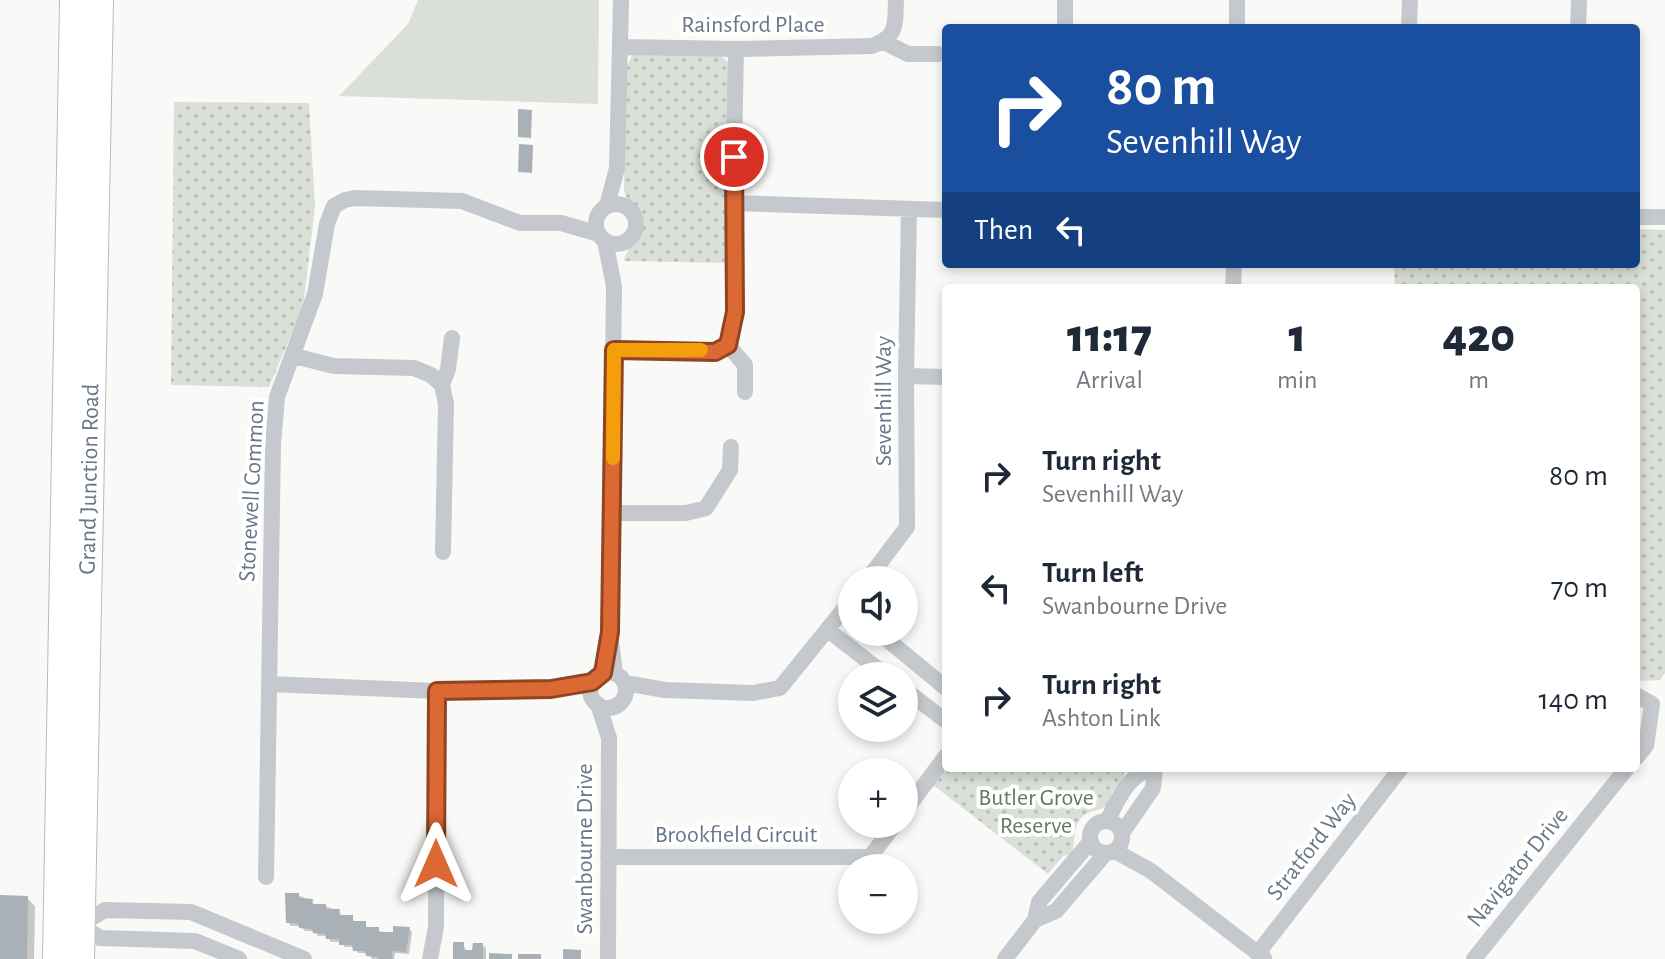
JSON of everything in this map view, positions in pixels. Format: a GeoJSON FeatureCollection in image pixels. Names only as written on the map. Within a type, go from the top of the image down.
{"type":"FeatureCollection","features":[{"type":"Feature","properties":{"kind":"highway","name":"Grand Junction Road"},"geometry":{"type":"LineString","coordinates":[[75,0],[69,925],[79,959]]}},
{"type":"Feature","properties":{"kind":"highway","name":"Grand Junction Road"},"geometry":{"type":"LineString","coordinates":[[58,959],[69,925],[98,0]]}},
{"type":"Feature","properties":{"kind":"street"},"geometry":{"type":"LineString","coordinates":[[609,208],[633,213],[633,233],[624,242],[614,244],[602,238],[596,223],[609,208],[617,168],[621,0]]}},
{"type":"Feature","properties":{"kind":"street"},"geometry":{"type":"LineString","coordinates":[[884,42],[895,28],[896,0]]}},
{"type":"Feature","properties":{"kind":"street"},"geometry":{"type":"LineString","coordinates":[[1065,0],[1065,24]]}},
{"type":"Feature","properties":{"kind":"street"},"geometry":{"type":"LineString","coordinates":[[1237,0],[1237,24]]}},
{"type":"Feature","properties":{"kind":"street"},"geometry":{"type":"LineString","coordinates":[[1409,24],[1410,0]]}},
{"type":"Feature","properties":{"kind":"street"},"geometry":{"type":"LineString","coordinates":[[1578,24],[1579,0]]}},
{"type":"Feature","properties":{"kind":"street","name":"Rainsford Place"},"geometry":{"type":"LineString","coordinates":[[621,47],[736,49],[872,46],[884,42],[908,54],[938,54]]}},
{"type":"Feature","properties":{"kind":"street"},"geometry":{"type":"LineString","coordinates":[[614,350],[715,352],[728,345],[735,312],[733,203],[736,49]]}},
{"type":"Feature","properties":{"kind":"street","name":"Stonewell Common"},"geometry":{"type":"LineString","coordinates":[[266,877],[273,444],[277,397],[315,294],[327,224],[334,206],[345,200],[462,201],[520,223],[561,223],[609,208]]}},
{"type":"Feature","properties":{"kind":"street"},"geometry":{"type":"LineString","coordinates":[[733,203],[942,210]]}},
{"type":"Feature","properties":{"kind":"street","name":"Sevenhill Way"},"geometry":{"type":"LineString","coordinates":[[878,566],[907,527],[909,209]]}},
{"type":"Feature","properties":{"kind":"street"},"geometry":{"type":"LineString","coordinates":[[1640,217],[1665,217]]}},
{"type":"Feature","properties":{"kind":"street","name":"Stonewell Common"},"geometry":{"type":"LineString","coordinates":[[561,223],[602,238]]}},
{"type":"Feature","properties":{"kind":"street","name":"Swanbourne Drive"},"geometry":{"type":"LineString","coordinates":[[602,238],[614,286]]}},
{"type":"Feature","properties":{"kind":"street","name":"Swanbourne Drive"},"geometry":{"type":"LineString","coordinates":[[608,959],[608,689],[614,286],[624,242]]}},
{"type":"Feature","properties":{"kind":"street"},"geometry":{"type":"LineString","coordinates":[[443,552],[446,404],[442,385],[448,369],[452,338]]}},
{"type":"Feature","properties":{"kind":"street"},"geometry":{"type":"LineString","coordinates":[[728,345],[745,365],[745,392]]}},
{"type":"Feature","properties":{"kind":"street"},"geometry":{"type":"LineString","coordinates":[[294,356],[334,366],[414,368],[431,375],[442,385]]}},
{"type":"Feature","properties":{"kind":"street"},"geometry":{"type":"LineString","coordinates":[[906,376],[942,377]]}},
{"type":"Feature","properties":{"kind":"street"},"geometry":{"type":"LineString","coordinates":[[612,513],[686,513],[706,508],[730,470],[731,447]]}},
{"type":"Feature","properties":{"kind":"street"},"geometry":{"type":"LineString","coordinates":[[269,684],[437,691],[608,689],[753,693],[780,688],[838,619]]}},
{"type":"Feature","properties":{"kind":"street"},"geometry":{"type":"LineString","coordinates":[[828,630],[869,662]]}},
{"type":"Feature","properties":{"kind":"street"},"geometry":{"type":"LineString","coordinates":[[895,646],[942,685]]}},
{"type":"Feature","properties":{"kind":"street"},"geometry":{"type":"LineString","coordinates":[[429,958],[436,927],[437,691]]}},
{"type":"Feature","properties":{"kind":"street"},"geometry":{"type":"LineString","coordinates":[[918,700],[942,718]]}},
{"type":"Feature","properties":{"kind":"street"},"geometry":{"type":"LineString","coordinates":[[1640,753],[1646,746],[1658,702]]}},
{"type":"Feature","properties":{"kind":"street"},"geometry":{"type":"LineString","coordinates":[[918,793],[942,761]]}},
{"type":"Feature","properties":{"kind":"street"},"geometry":{"type":"LineString","coordinates":[[1005,959],[1035,920],[1039,902],[1091,841],[1094,827],[1107,821],[1138,772]]}},
{"type":"Feature","properties":{"kind":"street"},"geometry":{"type":"LineString","coordinates":[[1035,920],[1056,911],[1116,844],[1153,788],[1154,772]]}},
{"type":"Feature","properties":{"kind":"street","name":"Stratford Way"},"geometry":{"type":"LineString","coordinates":[[1262,956],[1398,772]]}},
{"type":"Feature","properties":{"kind":"street","name":"Navigator Drive"},"geometry":{"type":"LineString","coordinates":[[1474,959],[1624,772]]}},
{"type":"Feature","properties":{"kind":"street"},"geometry":{"type":"LineString","coordinates":[[1107,821],[1117,824],[1116,844]]}},
{"type":"Feature","properties":{"kind":"street","name":"Brookfield Circuit"},"geometry":{"type":"LineString","coordinates":[[608,857],[870,857],[884,838]]}},
{"type":"Feature","properties":{"kind":"street"},"geometry":{"type":"LineString","coordinates":[[1091,841],[1096,850],[1116,844]]}},
{"type":"Feature","properties":{"kind":"street"},"geometry":{"type":"LineString","coordinates":[[1116,844],[1262,956]]}},
{"type":"Feature","properties":{"kind":"street"},"geometry":{"type":"LineString","coordinates":[[69,925],[105,910],[191,912],[304,959]]}},
{"type":"Feature","properties":{"kind":"street"},"geometry":{"type":"LineString","coordinates":[[69,925],[100,938],[195,941],[239,959]]}},
{"type":"Feature","properties":{"kind":"green space"},"geometry":{"type":"Polygon","coordinates":[[[418,0],[599,0],[598,104],[339,96],[408,24],[418,0]]]}},
{"type":"Feature","properties":{"kind":"green space"},"geometry":{"type":"Polygon","coordinates":[[[632,55],[722,56],[729,64],[727,263],[624,261],[640,225],[638,212],[624,190],[625,72],[632,55]]]}},
{"type":"Feature","properties":{"kind":"green space"},"geometry":{"type":"Polygon","coordinates":[[[174,102],[309,103],[315,207],[303,307],[269,387],[171,385],[174,102]]]}},
{"type":"Feature","properties":{"kind":"green space"},"geometry":{"type":"Polygon","coordinates":[[[1640,229],[1665,230],[1665,673],[1660,680],[1640,679],[1640,284],[1395,284],[1394,268],[1640,268],[1640,229]]]}},
{"type":"Feature","properties":{"kind":"green space","name":"Butler Grove Reserve"},"geometry":{"type":"Polygon","coordinates":[[[943,772],[1124,772],[1123,779],[1112,793],[1113,801],[1082,817],[1071,854],[1063,856],[1048,874],[933,785],[943,772]]]}},
{"type":"Feature","properties":{"kind":"building"},"geometry":{"type":"Polygon","coordinates":[[[518,109],[532,110],[531,138],[518,137],[518,109]]]}},
{"type":"Feature","properties":{"kind":"building"},"geometry":{"type":"Polygon","coordinates":[[[519,144],[533,145],[532,173],[518,172],[519,144]]]}},
{"type":"Feature","properties":{"kind":"building"},"geometry":{"type":"Polygon","coordinates":[[[285,893],[299,893],[299,898],[313,899],[312,904],[326,904],[326,909],[340,909],[339,915],[353,915],[353,921],[366,921],[366,927],[379,927],[379,932],[393,932],[393,926],[410,927],[406,952],[392,951],[392,959],[378,959],[366,956],[365,951],[353,951],[352,945],[339,945],[339,939],[326,939],[325,934],[299,928],[298,923],[286,923],[285,893]]]}},
{"type":"Feature","properties":{"kind":"building"},"geometry":{"type":"Polygon","coordinates":[[[0,895],[28,896],[27,959],[0,959],[0,895]]]}},
{"type":"Feature","properties":{"kind":"building"},"geometry":{"type":"Polygon","coordinates":[[[453,942],[464,942],[464,950],[472,950],[473,943],[483,943],[483,959],[453,959],[453,942]]]}},
{"type":"Feature","properties":{"kind":"building"},"geometry":{"type":"Polygon","coordinates":[[[563,949],[581,950],[581,959],[563,959],[563,949]]]}},
{"type":"Feature","properties":{"kind":"building"},"geometry":{"type":"Polygon","coordinates":[[[489,953],[512,954],[512,959],[489,959],[489,953]]]}},
{"type":"Feature","properties":{"kind":"building"},"geometry":{"type":"Polygon","coordinates":[[[518,954],[541,954],[541,959],[518,959],[518,954]]]}},
{"type":"Feature","properties":{"kind":"slow traffic"},"geometry":{"type":"LineString","coordinates":[[613,458],[614,350],[701,350]]}},
{"type":"Feature","properties":{"kind":"route"},"geometry":{"type":"LineString","coordinates":[[436,864],[437,691],[551,689],[592,682],[603,673],[610,632],[614,350],[715,352],[728,345],[735,312],[734,157]]}}]}
